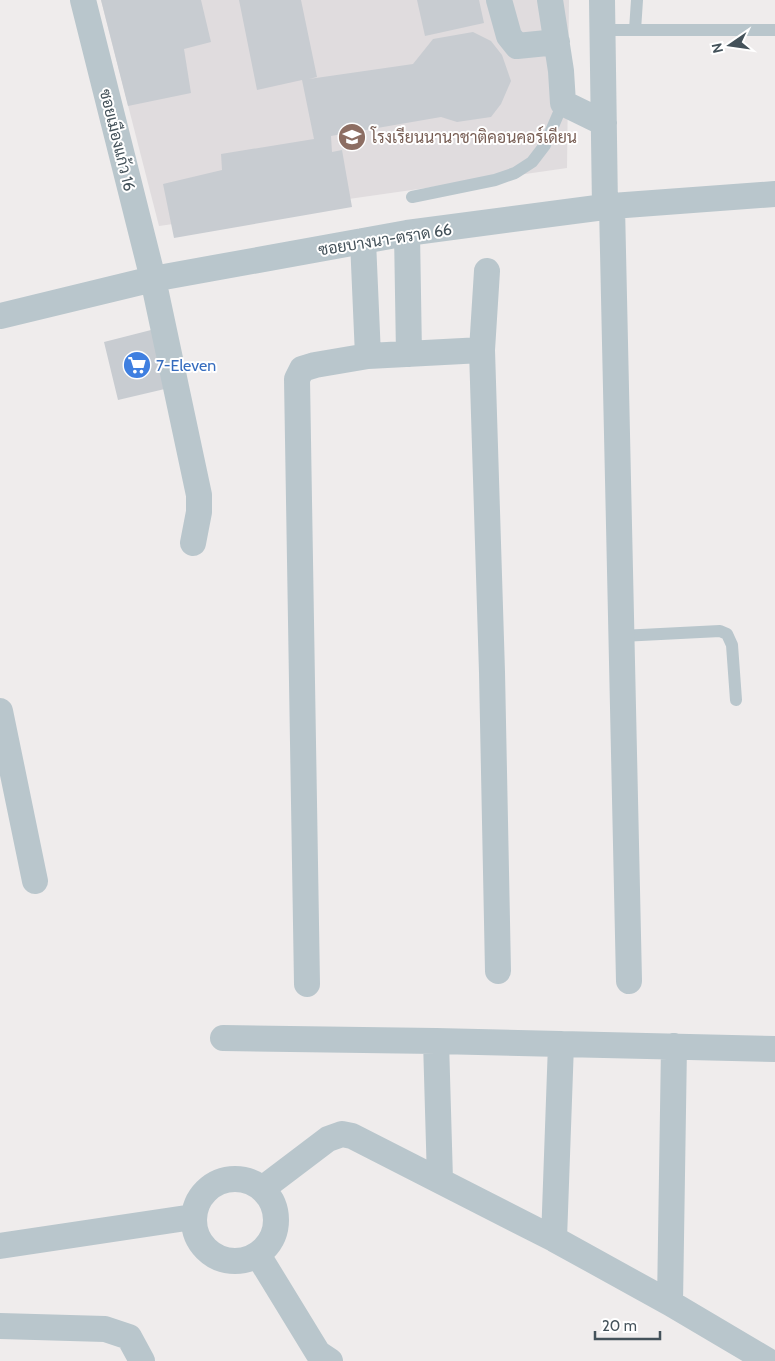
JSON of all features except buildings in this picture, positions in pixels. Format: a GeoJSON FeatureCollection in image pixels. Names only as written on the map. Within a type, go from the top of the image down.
{"type":"FeatureCollection","features":[{"type":"Feature","properties":{"kind":"street","name":"ซอยเมืองแก้ว 16"},"geometry":{"type":"LineString","coordinates":[[83,0],[153,280],[199,495],[199,512],[193,543]]}},
{"type":"Feature","properties":{"kind":"street"},"geometry":{"type":"LineString","coordinates":[[500,0],[509,36],[517,46],[556,42]]}},
{"type":"Feature","properties":{"kind":"street"},"geometry":{"type":"LineString","coordinates":[[550,0],[561,71],[563,104],[604,123]]}},
{"type":"Feature","properties":{"kind":"street"},"geometry":{"type":"LineString","coordinates":[[602,0],[604,123],[609,206],[621,636],[628,981]]}},
{"type":"Feature","properties":{"kind":"street"},"geometry":{"type":"LineString","coordinates":[[561,71],[575,74],[603,86]]}},
{"type":"Feature","properties":{"kind":"street","name":"ซอยบางนา-ตราด 66"},"geometry":{"type":"LineString","coordinates":[[0,316],[153,280],[408,233],[609,206],[775,194]]}},
{"type":"Feature","properties":{"kind":"street"},"geometry":{"type":"LineString","coordinates":[[408,233],[409,354]]}},
{"type":"Feature","properties":{"kind":"street"},"geometry":{"type":"LineString","coordinates":[[363,242],[368,356]]}},
{"type":"Feature","properties":{"kind":"street"},"geometry":{"type":"LineString","coordinates":[[487,271],[482,350],[498,971]]}},
{"type":"Feature","properties":{"kind":"street"},"geometry":{"type":"LineString","coordinates":[[307,984],[297,379],[302,369],[314,365],[368,356],[482,350]]}},
{"type":"Feature","properties":{"kind":"street"},"geometry":{"type":"LineString","coordinates":[[0,711],[35,881]]}},
{"type":"Feature","properties":{"kind":"street"},"geometry":{"type":"LineString","coordinates":[[223,1038],[775,1049]]}},
{"type":"Feature","properties":{"kind":"street"},"geometry":{"type":"LineString","coordinates":[[436,1041],[440,1180]]}},
{"type":"Feature","properties":{"kind":"street"},"geometry":{"type":"LineString","coordinates":[[554,1239],[561,1044]]}},
{"type":"Feature","properties":{"kind":"street"},"geometry":{"type":"LineString","coordinates":[[670,1304],[674,1046]]}},
{"type":"Feature","properties":{"kind":"street"},"geometry":{"type":"LineString","coordinates":[[262,1190],[328,1139],[342,1134],[352,1136],[554,1239],[768,1361]]}},
{"type":"Feature","properties":{"kind":"street"},"geometry":{"type":"LineString","coordinates":[[225,1179],[238,1179],[251,1182],[270,1199],[275,1211],[276,1223],[273,1235],[267,1246],[258,1255],[246,1260],[233,1262],[220,1260],[208,1253],[200,1243],[193,1217],[196,1204],[203,1193],[213,1184],[225,1179]]}},
{"type":"Feature","properties":{"kind":"street"},"geometry":{"type":"LineString","coordinates":[[0,1246],[193,1217]]}},
{"type":"Feature","properties":{"kind":"street"},"geometry":{"type":"LineString","coordinates":[[258,1255],[318,1353],[330,1361]]}},
{"type":"Feature","properties":{"kind":"street"},"geometry":{"type":"LineString","coordinates":[[0,1326],[105,1329],[129,1337],[142,1361]]}},
{"type":"Feature","properties":{"kind":"lane"},"geometry":{"type":"LineString","coordinates":[[635,30],[637,0]]}},
{"type":"Feature","properties":{"kind":"lane"},"geometry":{"type":"LineString","coordinates":[[602,30],[775,30]]}},
{"type":"Feature","properties":{"kind":"lane"},"geometry":{"type":"LineString","coordinates":[[412,197],[495,180],[515,173],[532,162],[545,145],[563,104]]}},
{"type":"Feature","properties":{"kind":"lane"},"geometry":{"type":"LineString","coordinates":[[621,636],[720,631],[728,634],[732,645],[736,700]]}},
{"type":"Feature","properties":{"kind":"shaded area","name":"โรงเรียนนานาชาติคอนคอร์เดียน"},"geometry":{"type":"Polygon","coordinates":[[[101,0],[569,0],[567,168],[159,226],[101,0]]]}},
{"type":"Feature","properties":{"kind":"place","name":"โรงเรียนนานาชาติคอนคอร์เดียน"},"geometry":{"type":"Point","coordinates":[352,137]}},
{"type":"Feature","properties":{"kind":"place","name":"7-Eleven"},"geometry":{"type":"Point","coordinates":[137,365]}}]}
